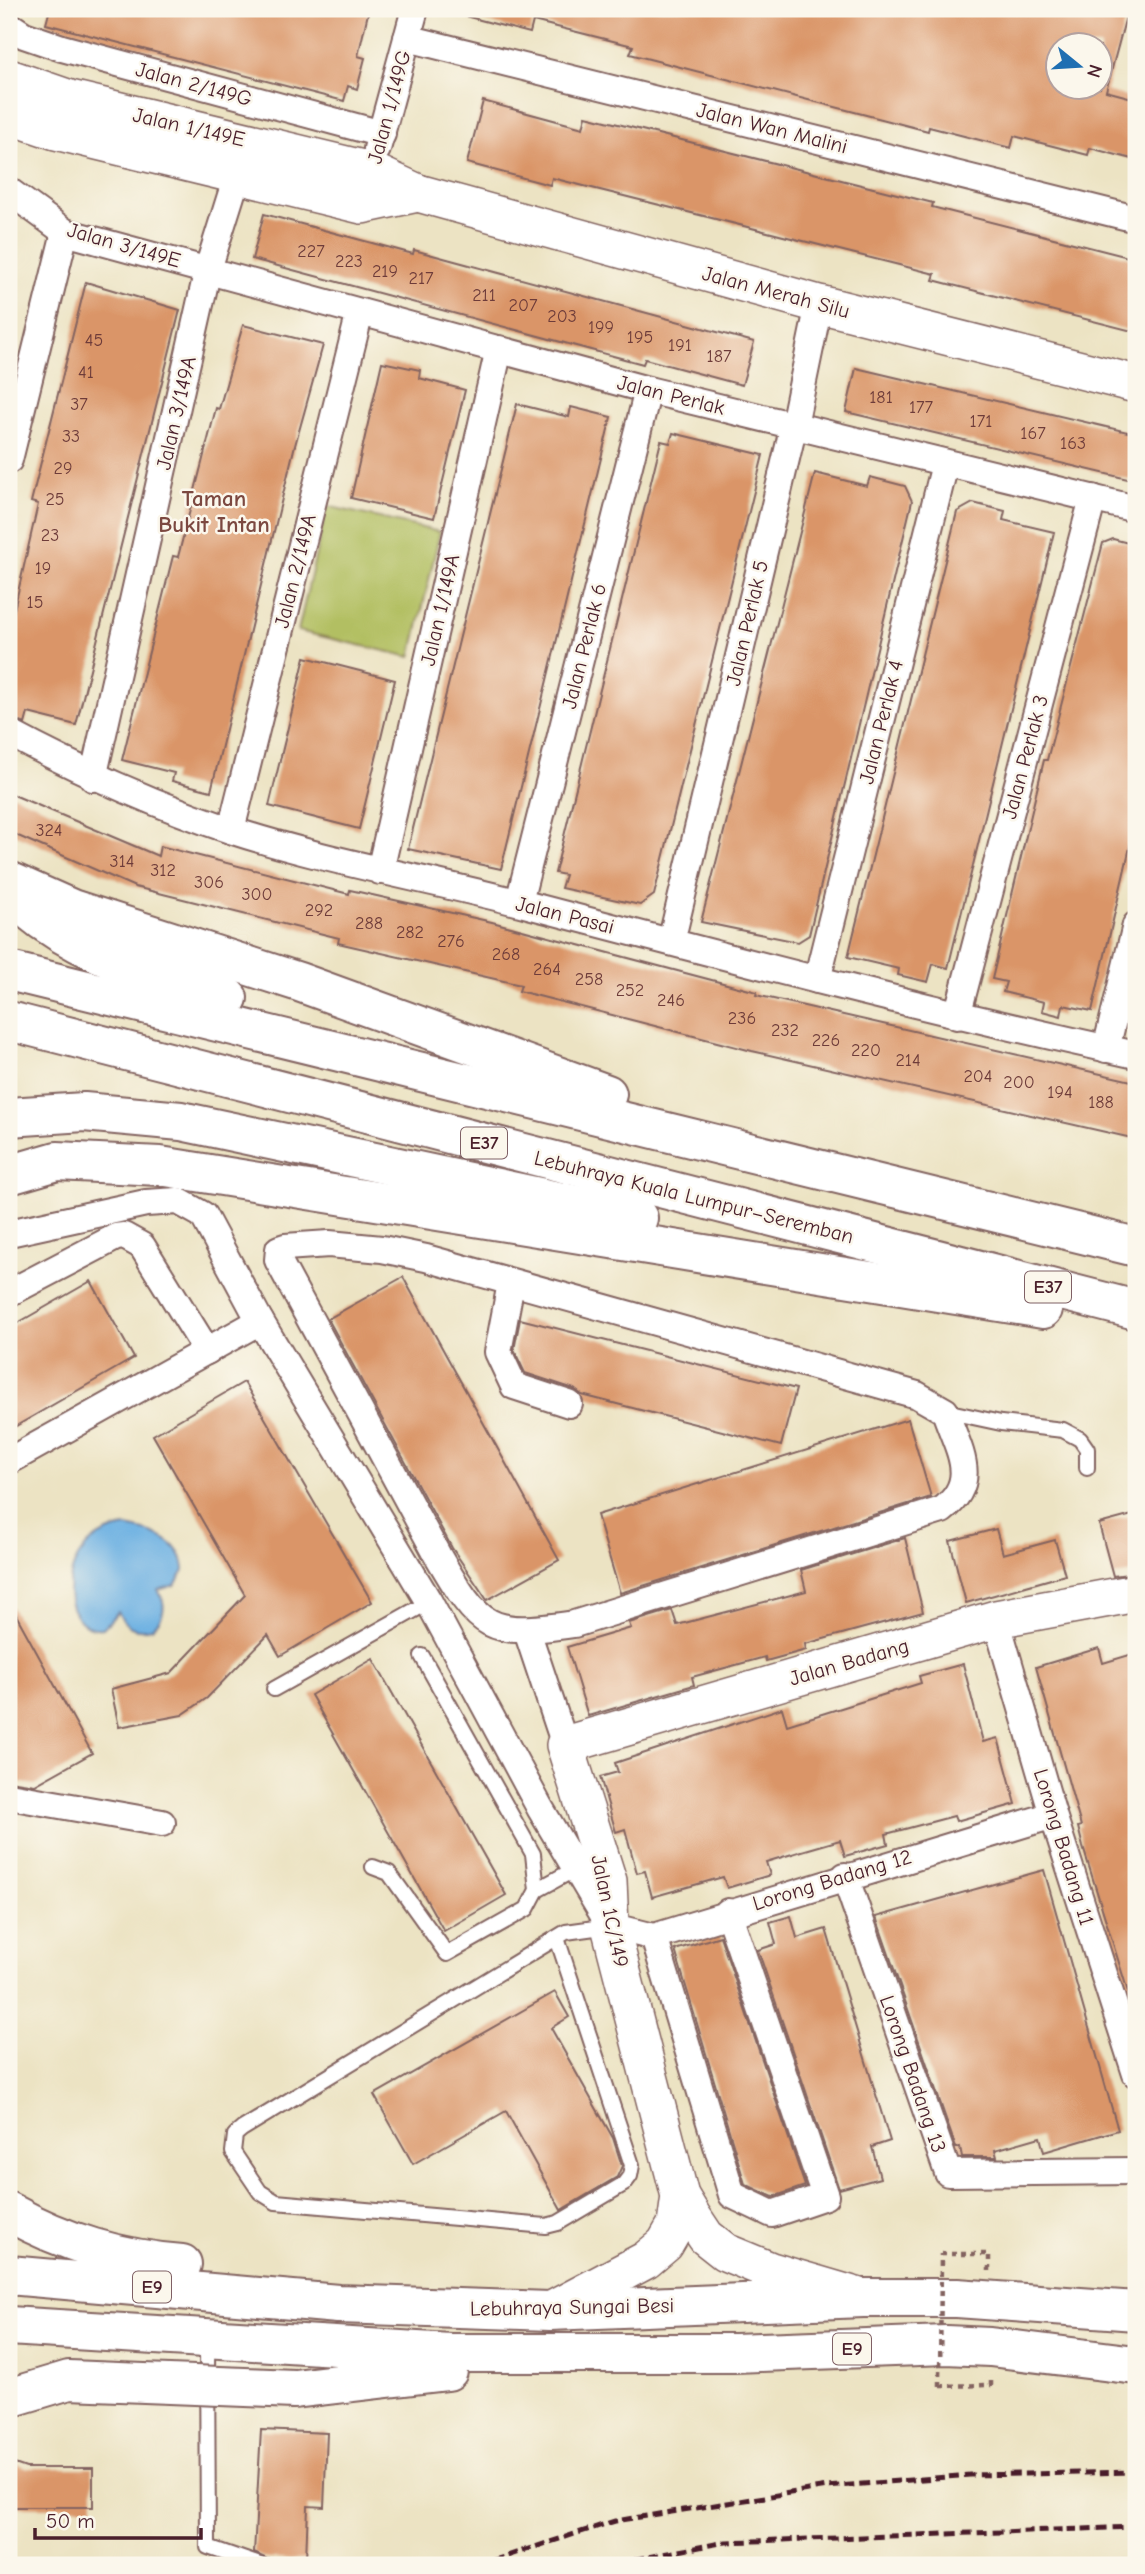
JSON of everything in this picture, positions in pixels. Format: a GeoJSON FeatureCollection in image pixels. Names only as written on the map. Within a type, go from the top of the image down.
{"type":"FeatureCollection","features":[{"type":"Feature","properties":{"kind":"highway"},"geometry":{"type":"LineString","coordinates":[[9,881],[72,909],[299,982],[807,1166]]}},
{"type":"Feature","properties":{"kind":"highway"},"geometry":{"type":"LineString","coordinates":[[9,893],[40,919],[85,946],[136,970],[226,997],[265,1015],[310,1042]]}},
{"type":"Feature","properties":{"kind":"highway"},"geometry":{"type":"LineString","coordinates":[[9,971],[310,1042],[1136,1247]]}},
{"type":"Feature","properties":{"kind":"highway","name":"Lebuhraya Kuala Lumpur–Seremban"},"geometry":{"type":"LineString","coordinates":[[9,1021],[1136,1310]]}},
{"type":"Feature","properties":{"kind":"highway"},"geometry":{"type":"LineString","coordinates":[[9,1117],[84,1112],[181,1121],[719,1234],[959,1265]]}},
{"type":"Feature","properties":{"kind":"highway"},"geometry":{"type":"LineString","coordinates":[[9,1175],[57,1161],[160,1166],[1136,1324]]}},
{"type":"Feature","properties":{"kind":"highway"},"geometry":{"type":"LineString","coordinates":[[9,2212],[65,2241],[100,2252],[140,2260],[193,2265],[295,2299]]}},
{"type":"Feature","properties":{"kind":"highway","name":"Lebuhraya Sungai Besi"},"geometry":{"type":"LineString","coordinates":[[9,2276],[338,2304],[550,2311],[863,2298],[990,2300],[1136,2311]]}},
{"type":"Feature","properties":{"kind":"highway","name":"Lebuhraya Sungai Besi"},"geometry":{"type":"LineString","coordinates":[[9,2326],[450,2353],[589,2353],[946,2345],[990,2347],[1136,2365]]}},
{"type":"Feature","properties":{"kind":"highway"},"geometry":{"type":"LineString","coordinates":[[9,2398],[69,2380],[294,2389],[589,2353]]}},
{"type":"Feature","properties":{"kind":"street","name":"Jalan 1/149G"},"geometry":{"type":"LineString","coordinates":[[367,188],[415,9]]}},
{"type":"Feature","properties":{"kind":"street","name":"Jalan 2/149G"},"geometry":{"type":"LineString","coordinates":[[9,24],[24,35],[62,48],[382,134]]}},
{"type":"Feature","properties":{"kind":"street","name":"Jalan Wan Malini"},"geometry":{"type":"LineString","coordinates":[[407,38],[1136,219]]}},
{"type":"Feature","properties":{"kind":"street","name":"Jalan 1/149E"},"geometry":{"type":"LineString","coordinates":[[9,78],[70,99],[367,188]]}},
{"type":"Feature","properties":{"kind":"street","name":"Jalan 1/149E"},"geometry":{"type":"LineString","coordinates":[[9,115],[56,131],[239,173],[367,188]]}},
{"type":"Feature","properties":{"kind":"street","name":"Jalan 3/149A"},"geometry":{"type":"LineString","coordinates":[[93,778],[208,268],[239,173]]}},
{"type":"Feature","properties":{"kind":"street","name":"Jalan Merah Silu"},"geometry":{"type":"LineString","coordinates":[[367,188],[418,193],[819,304],[1136,384]]}},
{"type":"Feature","properties":{"kind":"street","name":"Jalan 3/149E"},"geometry":{"type":"LineString","coordinates":[[9,191],[65,232],[208,268]]}},
{"type":"Feature","properties":{"kind":"street"},"geometry":{"type":"LineString","coordinates":[[9,460],[65,232]]}},
{"type":"Feature","properties":{"kind":"street","name":"Jalan Perlak"},"geometry":{"type":"LineString","coordinates":[[208,268],[648,390],[1136,509]]}},
{"type":"Feature","properties":{"kind":"street","name":"Jalan Perlak 5"},"geometry":{"type":"LineString","coordinates":[[671,942],[819,304]]}},
{"type":"Feature","properties":{"kind":"street","name":"Jalan 2/149A"},"geometry":{"type":"LineString","coordinates":[[231,830],[360,312]]}},
{"type":"Feature","properties":{"kind":"street","name":"Jalan 1/149A"},"geometry":{"type":"LineString","coordinates":[[380,871],[499,349]]}},
{"type":"Feature","properties":{"kind":"street","name":"Jalan Perlak 6"},"geometry":{"type":"LineString","coordinates":[[519,902],[648,390]]}},
{"type":"Feature","properties":{"kind":"street","name":"Jalan Perlak 4"},"geometry":{"type":"LineString","coordinates":[[817,980],[946,464]]}},
{"type":"Feature","properties":{"kind":"street","name":"Jalan Perlak 3"},"geometry":{"type":"LineString","coordinates":[[957,1016],[1093,498]]}},
{"type":"Feature","properties":{"kind":"street","name":"Jalan Pasai"},"geometry":{"type":"LineString","coordinates":[[9,733],[93,778],[231,830],[380,871],[519,902],[957,1016],[1136,1055]]}},
{"type":"Feature","properties":{"kind":"street"},"geometry":{"type":"LineString","coordinates":[[1106,1049],[1136,925]]}},
{"type":"Feature","properties":{"kind":"street"},"geometry":{"type":"LineString","coordinates":[[9,1234],[146,1203],[178,1201],[203,1215],[260,1321],[429,1602],[540,1808],[610,1926],[654,1937],[732,2194],[772,2214],[825,2196],[728,1912]]}},
{"type":"Feature","properties":{"kind":"street"},"geometry":{"type":"LineString","coordinates":[[9,1293],[124,1236],[142,1246],[206,1350]]}},
{"type":"Feature","properties":{"kind":"street"},"geometry":{"type":"LineString","coordinates":[[300,1245],[382,1249],[511,1283],[917,1395],[945,1411],[964,1469],[964,1486],[954,1501],[942,1510],[574,1624],[527,1631],[488,1623],[463,1598],[331,1361],[276,1254],[279,1249],[300,1245]]}},
{"type":"Feature","properties":{"kind":"street"},"geometry":{"type":"LineString","coordinates":[[511,1283],[498,1343],[498,1357],[503,1368],[514,1386],[569,1404]]}},
{"type":"Feature","properties":{"kind":"street"},"geometry":{"type":"LineString","coordinates":[[9,1461],[260,1321]]}},
{"type":"Feature","properties":{"kind":"street","name":"Jalan Badang"},"geometry":{"type":"LineString","coordinates":[[565,1745],[996,1619],[1136,1593]]}},
{"type":"Feature","properties":{"kind":"street","name":"Lorong Badang 11"},"geometry":{"type":"LineString","coordinates":[[996,1619],[1053,1815],[1136,2074]]}},
{"type":"Feature","properties":{"kind":"street","name":"Jalan 1C/149"},"geometry":{"type":"LineString","coordinates":[[527,1631],[608,1881],[610,1926],[680,2196],[706,2237],[725,2252],[771,2271],[863,2298]]}},
{"type":"Feature","properties":{"kind":"street"},"geometry":{"type":"LineString","coordinates":[[9,1796],[162,1823]]}},
{"type":"Feature","properties":{"kind":"street","name":"Lorong Badang 12"},"geometry":{"type":"LineString","coordinates":[[654,1937],[845,1876],[1053,1815]]}},
{"type":"Feature","properties":{"kind":"street","name":"Lorong Badang 13"},"geometry":{"type":"LineString","coordinates":[[845,1876],[948,2173],[1136,2171]]}},
{"type":"Feature","properties":{"kind":"street","name":"Jalan 1C/149"},"geometry":{"type":"LineString","coordinates":[[550,2311],[646,2260],[665,2245],[676,2225],[680,2196]]}},
{"type":"Feature","properties":{"kind":"lane"},"geometry":{"type":"LineString","coordinates":[[945,1411],[1001,1423],[1063,1430],[1080,1439],[1087,1449],[1087,1468]]}},
{"type":"Feature","properties":{"kind":"lane"},"geometry":{"type":"LineString","coordinates":[[274,1689],[429,1602]]}},
{"type":"Feature","properties":{"kind":"lane"},"geometry":{"type":"LineString","coordinates":[[422,1656],[533,1854],[537,1890]]}},
{"type":"Feature","properties":{"kind":"lane"},"geometry":{"type":"LineString","coordinates":[[373,1867],[389,1873],[447,1954],[527,1909],[537,1890],[577,1868]]}},
{"type":"Feature","properties":{"kind":"lane"},"geometry":{"type":"LineString","coordinates":[[557,1938],[632,2165],[630,2176],[624,2184],[558,2223],[545,2226],[276,2202],[260,2192],[233,2152],[235,2135],[242,2129],[566,1932],[610,1926]]}},
{"type":"Feature","properties":{"kind":"lane"},"geometry":{"type":"LineString","coordinates":[[207,2340],[208,2547],[260,2565]]}},
{"type":"Feature","properties":{"kind":"path"},"geometry":{"type":"LineString","coordinates":[[940,2386],[941,2255],[989,2254],[990,2300]]}},
{"type":"Feature","properties":{"kind":"green space"},"geometry":{"type":"Polygon","coordinates":[[[327,506],[440,532],[411,657],[298,631],[327,506]]]}},
{"type":"Feature","properties":{"kind":"water"},"geometry":{"type":"Polygon","coordinates":[[[126,1527],[146,1531],[172,1545],[183,1561],[184,1571],[175,1585],[158,1590],[163,1600],[163,1610],[160,1619],[152,1628],[131,1627],[118,1612],[103,1628],[87,1626],[76,1616],[70,1601],[74,1565],[85,1548],[102,1534],[126,1527]]]}},
{"type":"Feature","properties":{"kind":"building"},"geometry":{"type":"Polygon","coordinates":[[[50,9],[369,9],[358,56],[365,58],[357,89],[348,86],[344,101],[46,24],[50,9]]]}},
{"type":"Feature","properties":{"kind":"building"},"geometry":{"type":"Polygon","coordinates":[[[462,9],[1128,9],[1114,61],[1114,32],[1044,32],[1044,102],[1114,102],[1114,93],[1136,99],[1136,160],[1090,148],[1088,155],[1014,136],[1011,148],[929,127],[928,131],[630,54],[633,46],[533,21],[530,33],[461,15],[462,9]]]}},
{"type":"Feature","properties":{"kind":"building"},"geometry":{"type":"Polygon","coordinates":[[[483,101],[583,128],[586,116],[933,203],[932,207],[1136,259],[1136,332],[933,280],[935,274],[552,178],[550,185],[467,163],[483,101]]]}},
{"type":"Feature","properties":{"kind":"building"},"geometry":{"type":"Polygon","coordinates":[[[264,214],[413,254],[414,250],[754,342],[742,385],[645,359],[643,364],[252,259],[264,214]]]}},
{"type":"Feature","properties":{"kind":"building"},"geometry":{"type":"Polygon","coordinates":[[[86,282],[180,310],[76,725],[28,713],[25,724],[9,717],[9,632],[38,504],[31,502],[86,282]]]}},
{"type":"Feature","properties":{"kind":"building"},"geometry":{"type":"Polygon","coordinates":[[[243,325],[323,345],[294,449],[211,791],[172,781],[174,773],[122,760],[173,556],[178,557],[216,408],[219,409],[243,325]]]}},
{"type":"Feature","properties":{"kind":"building"},"geometry":{"type":"Polygon","coordinates":[[[382,362],[420,370],[419,378],[465,390],[434,518],[351,498],[382,362]]]}},
{"type":"Feature","properties":{"kind":"building"},"geometry":{"type":"Polygon","coordinates":[[[856,368],[1136,434],[1136,481],[846,412],[856,368]]]}},
{"type":"Feature","properties":{"kind":"building"},"geometry":{"type":"Polygon","coordinates":[[[517,404],[569,417],[571,407],[611,417],[501,869],[408,849],[517,404]]]}},
{"type":"Feature","properties":{"kind":"building"},"geometry":{"type":"Polygon","coordinates":[[[673,433],[763,455],[654,895],[640,905],[561,888],[565,875],[555,873],[661,441],[670,443],[673,433]]]}},
{"type":"Feature","properties":{"kind":"building"},"geometry":{"type":"Polygon","coordinates":[[[815,473],[867,486],[870,477],[905,486],[912,501],[809,935],[798,942],[701,922],[815,473]]]}},
{"type":"Feature","properties":{"kind":"building"},"geometry":{"type":"Polygon","coordinates":[[[973,503],[1005,511],[1003,520],[1054,532],[948,968],[933,964],[928,982],[898,975],[899,969],[848,957],[957,512],[973,503]]]}},
{"type":"Feature","properties":{"kind":"building"},"geometry":{"type":"Polygon","coordinates":[[[1113,539],[1136,545],[1136,821],[1092,1011],[1063,1005],[1061,1016],[1042,1011],[1044,1002],[1003,992],[1006,982],[992,979],[1044,760],[1047,760],[1103,543],[1113,539]]]}},
{"type":"Feature","properties":{"kind":"building"},"geometry":{"type":"Polygon","coordinates":[[[305,657],[395,680],[359,829],[269,806],[305,657]]]}},
{"type":"Feature","properties":{"kind":"building"},"geometry":{"type":"Polygon","coordinates":[[[9,793],[158,856],[160,846],[349,894],[350,890],[492,922],[757,992],[756,995],[1136,1082],[1136,1139],[752,1051],[519,991],[521,985],[338,943],[339,938],[135,887],[9,832],[9,793]]]}},
{"type":"Feature","properties":{"kind":"building"},"geometry":{"type":"Polygon","coordinates":[[[403,1277],[559,1560],[487,1600],[452,1548],[328,1319],[403,1277]]]}},
{"type":"Feature","properties":{"kind":"building"},"geometry":{"type":"Polygon","coordinates":[[[91,1281],[134,1358],[9,1430],[9,1328],[91,1281]]]}},
{"type":"Feature","properties":{"kind":"building"},"geometry":{"type":"Polygon","coordinates":[[[520,1319],[796,1389],[781,1446],[582,1395],[574,1389],[525,1373],[514,1350],[520,1319]]]}},
{"type":"Feature","properties":{"kind":"building"},"geometry":{"type":"Polygon","coordinates":[[[244,1382],[372,1602],[280,1656],[268,1635],[207,1698],[182,1715],[119,1727],[111,1689],[171,1673],[245,1595],[153,1435],[244,1382]]]}},
{"type":"Feature","properties":{"kind":"building"},"geometry":{"type":"Polygon","coordinates":[[[908,1419],[931,1497],[620,1593],[597,1515],[908,1419]]]}},
{"type":"Feature","properties":{"kind":"building"},"geometry":{"type":"Polygon","coordinates":[[[1136,1514],[1136,1573],[1113,1576],[1099,1524],[1136,1514]]]}},
{"type":"Feature","properties":{"kind":"building"},"geometry":{"type":"Polygon","coordinates":[[[996,1529],[1003,1554],[1055,1540],[1065,1575],[966,1603],[950,1541],[996,1529]]]}},
{"type":"Feature","properties":{"kind":"building"},"geometry":{"type":"Polygon","coordinates":[[[905,1538],[923,1612],[805,1644],[806,1650],[766,1661],[765,1657],[692,1677],[694,1685],[588,1716],[567,1647],[631,1628],[629,1623],[672,1610],[677,1625],[806,1591],[801,1570],[905,1538]]]}},
{"type":"Feature","properties":{"kind":"building"},"geometry":{"type":"Polygon","coordinates":[[[9,1602],[92,1753],[35,1785],[9,1781],[9,1602]]]}},
{"type":"Feature","properties":{"kind":"building"},"geometry":{"type":"Polygon","coordinates":[[[1099,1648],[1103,1663],[1136,1653],[1136,2007],[1133,2008],[1083,1847],[1078,1827],[1081,1826],[1036,1667],[1099,1648]]]}},
{"type":"Feature","properties":{"kind":"building"},"geometry":{"type":"Polygon","coordinates":[[[373,1659],[506,1895],[444,1931],[311,1695],[373,1659]]]}},
{"type":"Feature","properties":{"kind":"building"},"geometry":{"type":"Polygon","coordinates":[[[963,1664],[983,1742],[998,1738],[1016,1804],[956,1821],[954,1816],[886,1834],[888,1844],[845,1856],[840,1840],[802,1851],[766,1862],[770,1875],[727,1888],[723,1877],[652,1897],[645,1871],[637,1873],[625,1829],[616,1832],[600,1777],[618,1772],[615,1763],[782,1708],[787,1725],[921,1683],[919,1676],[963,1664]]]}},
{"type":"Feature","properties":{"kind":"building"},"geometry":{"type":"Polygon","coordinates":[[[1044,1870],[1118,2130],[1044,2152],[1040,2137],[995,2150],[997,2157],[962,2157],[960,2147],[956,2148],[876,1917],[1044,1870]]]}},
{"type":"Feature","properties":{"kind":"building"},"geometry":{"type":"Polygon","coordinates":[[[791,1916],[797,1938],[826,1929],[890,2141],[872,2147],[880,2178],[839,2189],[758,1950],[776,1944],[770,1922],[791,1916]]]}},
{"type":"Feature","properties":{"kind":"building"},"geometry":{"type":"Polygon","coordinates":[[[720,1936],[805,2186],[773,2197],[745,2184],[675,1950],[720,1936]]]}},
{"type":"Feature","properties":{"kind":"building"},"geometry":{"type":"Polygon","coordinates":[[[555,1992],[569,2017],[551,2028],[613,2138],[622,2166],[617,2177],[561,2210],[506,2111],[413,2164],[374,2095],[555,1992]]]}},
{"type":"Feature","properties":{"kind":"building"},"geometry":{"type":"Polygon","coordinates":[[[261,2430],[327,2433],[324,2507],[308,2506],[306,2560],[267,2559],[254,2553],[261,2430]]]}},
{"type":"Feature","properties":{"kind":"building"},"geometry":{"type":"Polygon","coordinates":[[[9,2462],[26,2468],[93,2468],[93,2507],[9,2507],[9,2462]]]}},
{"type":"Feature","properties":{"kind":"railway"},"geometry":{"type":"LineString","coordinates":[[479,2565],[615,2521],[827,2487],[970,2475],[1136,2472]]}},
{"type":"Feature","properties":{"kind":"railway"},"geometry":{"type":"LineString","coordinates":[[605,2565],[726,2542],[1136,2527]]}},
{"type":"Feature","properties":{"kind":"district","name":"Taman Bukit Intan"},"geometry":{"type":"Point","coordinates":[214,511]}}]}
